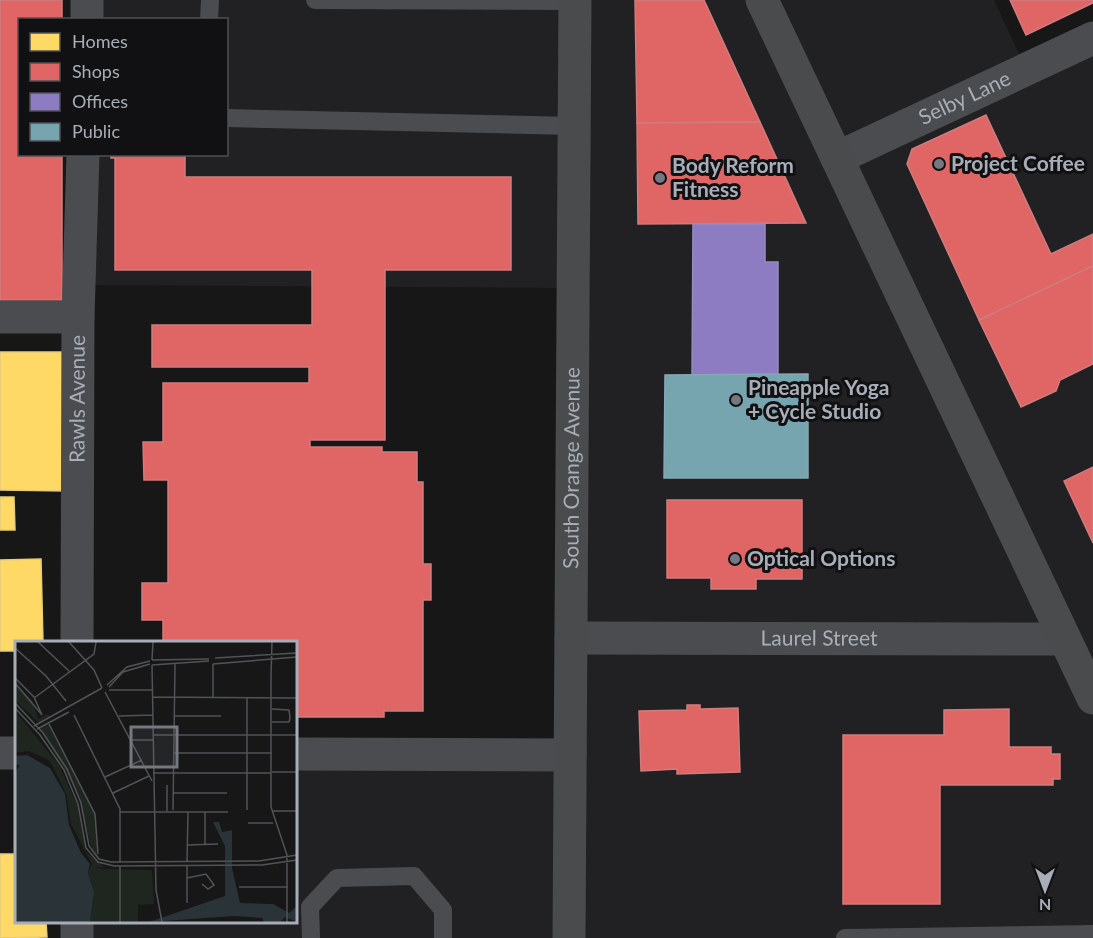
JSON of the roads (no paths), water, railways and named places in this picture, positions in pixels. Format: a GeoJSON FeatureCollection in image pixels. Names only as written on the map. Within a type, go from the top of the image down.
{"type":"FeatureCollection","features":[{"type":"Feature","properties":{"kind":"street"},"geometry":{"type":"LineString","coordinates":[[87,0],[87,18]]}},
{"type":"Feature","properties":{"kind":"street"},"geometry":{"type":"LineString","coordinates":[[762,0],[1091,691]]}},
{"type":"Feature","properties":{"kind":"street","name":"South Orange Avenue"},"geometry":{"type":"LineString","coordinates":[[569,938],[575,1]]}},
{"type":"Feature","properties":{"kind":"street","name":"Selby Lane"},"geometry":{"type":"LineString","coordinates":[[837,158],[1093,38]]}},
{"type":"Feature","properties":{"kind":"street","name":"Rawls Avenue"},"geometry":{"type":"LineString","coordinates":[[77,641],[78,317],[83,156]]}},
{"type":"Feature","properties":{"kind":"street"},"geometry":{"type":"LineString","coordinates":[[0,317],[78,317]]}},
{"type":"Feature","properties":{"kind":"street","name":"Laurel Street"},"geometry":{"type":"LineString","coordinates":[[571,638],[1065,639]]}},
{"type":"Feature","properties":{"kind":"street"},"geometry":{"type":"LineString","coordinates":[[297,754],[570,755]]}},
{"type":"Feature","properties":{"kind":"lane"},"geometry":{"type":"LineString","coordinates":[[209,18],[210,0]]}},
{"type":"Feature","properties":{"kind":"lane"},"geometry":{"type":"LineString","coordinates":[[315,0],[575,1]]}},
{"type":"Feature","properties":{"kind":"lane"},"geometry":{"type":"LineString","coordinates":[[228,118],[574,126]]}},
{"type":"Feature","properties":{"kind":"lane"},"geometry":{"type":"LineString","coordinates":[[311,938],[310,908],[337,878],[414,876],[443,910],[443,938]]}},
{"type":"Feature","properties":{"kind":"lane"},"geometry":{"type":"LineString","coordinates":[[845,938],[1062,937],[1093,934]]}},
{"type":"Feature","properties":{"kind":"place","name":"Project Coffee"},"geometry":{"type":"Point","coordinates":[939,164]}},
{"type":"Feature","properties":{"kind":"place","name":"Body Reform Fitness"},"geometry":{"type":"Point","coordinates":[660,178]}},
{"type":"Feature","properties":{"kind":"place","name":"Pineapple Yoga + Cycle Studio"},"geometry":{"type":"Point","coordinates":[736,400]}},
{"type":"Feature","properties":{"kind":"place","name":"Optical Options"},"geometry":{"type":"Point","coordinates":[735,559]}}]}
